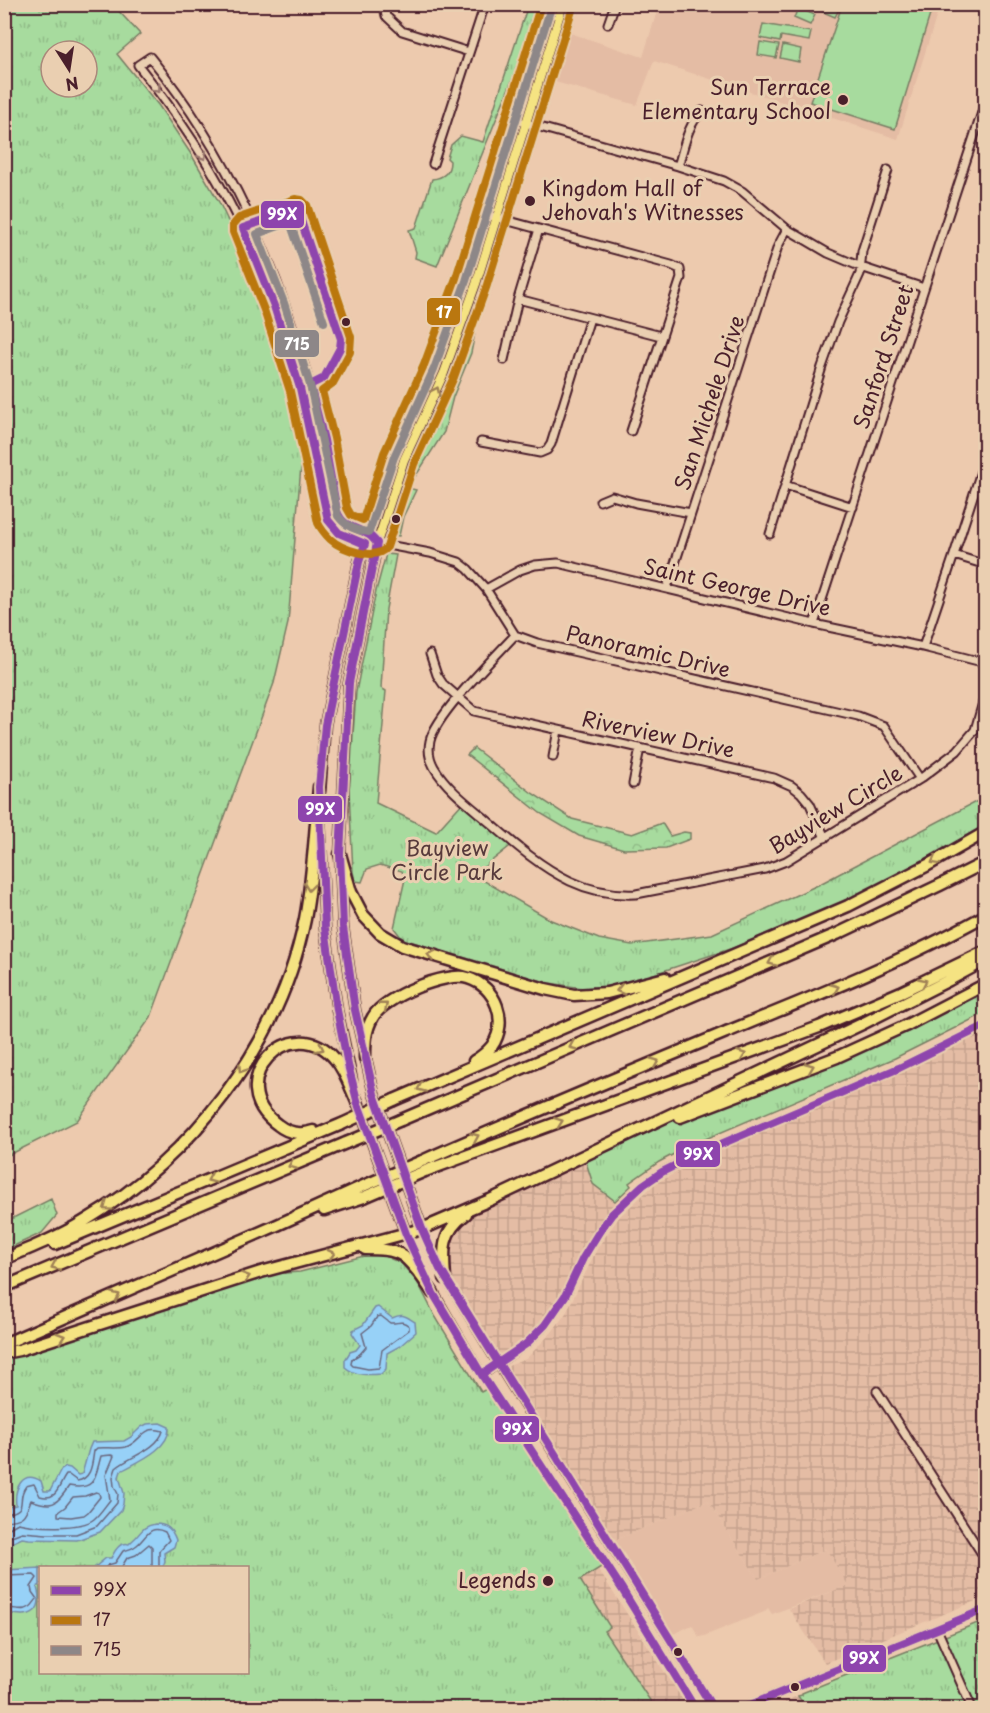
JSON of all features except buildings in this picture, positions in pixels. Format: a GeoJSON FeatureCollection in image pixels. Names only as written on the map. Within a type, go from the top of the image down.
{"type":"FeatureCollection","features":[{"type":"Feature","properties":{"kind":"highway"},"geometry":{"type":"LineString","coordinates":[[4,1259],[58,1236],[81,1223],[144,1179],[166,1161],[192,1134],[236,1079],[272,1015],[299,943],[305,918],[319,787]]}},
{"type":"Feature","properties":{"kind":"highway"},"geometry":{"type":"LineString","coordinates":[[4,1264],[47,1248],[342,1122],[360,1109],[394,1100],[755,946],[887,887],[986,832]]}},
{"type":"Feature","properties":{"kind":"highway"},"geometry":{"type":"LineString","coordinates":[[340,854],[356,904],[370,924],[380,933],[402,946],[419,952],[559,993],[590,995],[623,990],[675,975],[755,946]]}},
{"type":"Feature","properties":{"kind":"highway"},"geometry":{"type":"LineString","coordinates":[[4,1287],[837,934],[986,862]]}},
{"type":"Feature","properties":{"kind":"highway"},"geometry":{"type":"LineString","coordinates":[[4,1344],[275,1226],[423,1166],[577,1094],[895,962],[986,915]]}},
{"type":"Feature","properties":{"kind":"highway"},"geometry":{"type":"LineString","coordinates":[[423,1166],[819,1027],[901,992],[986,951]]}},
{"type":"Feature","properties":{"kind":"highway"},"geometry":{"type":"LineString","coordinates":[[4,1353],[261,1272],[422,1229],[599,1149],[907,1002],[986,960]]}},
{"type":"Feature","properties":{"kind":"highway"},"geometry":{"type":"LineString","coordinates":[[365,1058],[365,1039],[372,1018],[387,1003],[442,978],[466,977],[477,982],[493,997],[500,1016],[499,1027],[491,1047],[484,1054],[448,1076]]}},
{"type":"Feature","properties":{"kind":"highway"},"geometry":{"type":"LineString","coordinates":[[599,1149],[837,1057],[905,1026],[986,984]]}},
{"type":"Feature","properties":{"kind":"highway"},"geometry":{"type":"LineString","coordinates":[[342,1122],[304,1133],[290,1131],[273,1122],[260,1106],[255,1087],[256,1077],[267,1057],[285,1044],[298,1042],[322,1047],[337,1060],[360,1109]]}},
{"type":"Feature","properties":{"kind":"highway"},"geometry":{"type":"LineString","coordinates":[[446,1278],[445,1240],[456,1222],[490,1200]]}},
{"type":"Feature","properties":{"kind":"highway"},"geometry":{"type":"LineString","coordinates":[[354,1248],[383,1250],[402,1255],[417,1270],[433,1293]]}},
{"type":"Feature","properties":{"kind":"main road"},"geometry":{"type":"LineString","coordinates":[[406,1234],[360,1109],[337,1010],[325,928],[319,787],[325,725],[359,562],[394,456],[434,369],[466,281],[552,4]]}},
{"type":"Feature","properties":{"kind":"main road"},"geometry":{"type":"LineString","coordinates":[[422,1229],[374,1094],[355,1010],[343,927],[340,854],[349,683],[376,543],[404,460],[444,373],[476,284],[563,4]]}},
{"type":"Feature","properties":{"kind":"street"},"geometry":{"type":"LineString","coordinates":[[383,4],[386,16],[402,31],[469,52]]}},
{"type":"Feature","properties":{"kind":"street"},"geometry":{"type":"LineString","coordinates":[[433,164],[485,4]]}},
{"type":"Feature","properties":{"kind":"street"},"geometry":{"type":"LineString","coordinates":[[608,24],[615,4]]}},
{"type":"Feature","properties":{"kind":"street"},"geometry":{"type":"LineString","coordinates":[[976,4],[986,8]]}},
{"type":"Feature","properties":{"kind":"street"},"geometry":{"type":"LineString","coordinates":[[367,539],[352,540],[343,537],[328,520],[300,388],[284,333],[264,279],[243,228],[213,173],[175,114],[138,65],[150,57],[186,103],[216,151],[264,249],[303,361],[324,440],[339,518],[347,526],[356,528],[367,539],[376,543],[430,552],[449,558],[468,569],[486,589],[515,635]]}},
{"type":"Feature","properties":{"kind":"street","name":"Sanford Street"},"geometry":{"type":"LineString","coordinates":[[814,624],[986,100]]}},
{"type":"Feature","properties":{"kind":"street"},"geometry":{"type":"LineString","coordinates":[[678,166],[691,125],[702,111]]}},
{"type":"Feature","properties":{"kind":"street"},"geometry":{"type":"LineString","coordinates":[[517,121],[724,181],[742,191],[787,229],[828,253],[861,267],[924,288]]}},
{"type":"Feature","properties":{"kind":"street"},"geometry":{"type":"LineString","coordinates":[[770,534],[822,367],[838,322],[860,274],[862,251],[888,170]]}},
{"type":"Feature","properties":{"kind":"street"},"geometry":{"type":"LineString","coordinates":[[487,215],[680,269],[681,278],[631,431]]}},
{"type":"Feature","properties":{"kind":"street"},"geometry":{"type":"LineString","coordinates":[[504,360],[538,228]]}},
{"type":"Feature","properties":{"kind":"street","name":"San Michele Drive"},"geometry":{"type":"LineString","coordinates":[[667,588],[777,246],[787,229]]}},
{"type":"Feature","properties":{"kind":"street"},"geometry":{"type":"LineString","coordinates":[[518,299],[661,336]]}},
{"type":"Feature","properties":{"kind":"street"},"geometry":{"type":"LineString","coordinates":[[481,442],[540,453],[547,450],[551,444],[590,318]]}},
{"type":"Feature","properties":{"kind":"street"},"geometry":{"type":"LineString","coordinates":[[922,647],[982,476],[986,456]]}},
{"type":"Feature","properties":{"kind":"street"},"geometry":{"type":"LineString","coordinates":[[785,485],[852,507]]}},
{"type":"Feature","properties":{"kind":"street"},"geometry":{"type":"LineString","coordinates":[[600,501],[612,496],[691,513]]}},
{"type":"Feature","properties":{"kind":"street"},"geometry":{"type":"LineString","coordinates":[[954,555],[986,565]]}},
{"type":"Feature","properties":{"kind":"street","name":"Saint George Drive"},"geometry":{"type":"LineString","coordinates":[[486,589],[520,570],[535,565],[558,564],[986,663]]}},
{"type":"Feature","properties":{"kind":"street","name":"Bayview Circle"},"geometry":{"type":"LineString","coordinates":[[515,635],[458,697],[434,728],[429,743],[431,761],[435,769],[464,801],[538,862],[571,881],[601,892],[621,895],[765,869],[786,861],[920,779],[957,751],[975,730],[986,692]]}},
{"type":"Feature","properties":{"kind":"street","name":"Panoramic Drive"},"geometry":{"type":"LineString","coordinates":[[515,635],[537,643],[847,713],[873,721],[884,726],[920,779]]}},
{"type":"Feature","properties":{"kind":"street","name":"Riverview Drive"},"geometry":{"type":"LineString","coordinates":[[430,654],[437,675],[443,684],[474,711],[774,778],[792,786],[810,804],[825,838]]}},
{"type":"Feature","properties":{"kind":"street"},"geometry":{"type":"LineString","coordinates":[[553,757],[558,730]]}},
{"type":"Feature","properties":{"kind":"street"},"geometry":{"type":"LineString","coordinates":[[633,784],[640,748]]}},
{"type":"Feature","properties":{"kind":"street"},"geometry":{"type":"LineString","coordinates":[[482,1375],[526,1344],[545,1325],[565,1296],[583,1258],[599,1232],[612,1214],[643,1185],[662,1172],[692,1157],[899,1068],[986,1025]]}},
{"type":"Feature","properties":{"kind":"street"},"geometry":{"type":"LineString","coordinates":[[422,1229],[446,1278],[497,1364],[713,1708]]}},
{"type":"Feature","properties":{"kind":"street"},"geometry":{"type":"LineString","coordinates":[[406,1234],[433,1293],[482,1375],[622,1589],[695,1708]]}},
{"type":"Feature","properties":{"kind":"street"},"geometry":{"type":"LineString","coordinates":[[877,1391],[986,1560]]}},
{"type":"Feature","properties":{"kind":"street"},"geometry":{"type":"LineString","coordinates":[[743,1708],[986,1609]]}},
{"type":"Feature","properties":{"kind":"street"},"geometry":{"type":"LineString","coordinates":[[937,1629],[972,1708]]}},
{"type":"Feature","properties":{"kind":"shaded area","name":"Sun Terrace Elementary School"},"geometry":{"type":"Polygon","coordinates":[[[659,5],[940,5],[898,139],[654,61],[637,105],[548,80],[564,31],[643,57],[659,5]]]}},
{"type":"Feature","properties":{"kind":"shaded area"},"geometry":{"type":"Polygon","coordinates":[[[985,1028],[985,1597],[825,1663],[789,1609],[848,1585],[826,1549],[758,1579],[708,1501],[608,1543],[501,1369],[526,1359],[552,1332],[566,1313],[598,1247],[620,1216],[655,1184],[703,1158],[891,1077],[985,1028]]]}},
{"type":"Feature","properties":{"kind":"shaded area"},"geometry":{"type":"Polygon","coordinates":[[[584,1156],[593,1184],[621,1205],[611,1214],[545,1325],[497,1364],[445,1278],[444,1256],[456,1222],[464,1215],[584,1156]]]}},
{"type":"Feature","properties":{"kind":"shaded area"},"geometry":{"type":"Polygon","coordinates":[[[708,1501],[758,1579],[826,1549],[849,1585],[772,1614],[768,1608],[764,1612],[704,1636],[699,1637],[692,1625],[669,1636],[608,1543],[708,1501]]]}},
{"type":"Feature","properties":{"kind":"shaded area"},"geometry":{"type":"Polygon","coordinates":[[[598,1569],[688,1708],[655,1708],[604,1631],[610,1627],[580,1580],[598,1569]]]}},
{"type":"Feature","properties":{"kind":"shaded area"},"geometry":{"type":"Polygon","coordinates":[[[798,1696],[806,1708],[768,1708],[798,1696]]]}},
{"type":"Feature","properties":{"kind":"green space"},"geometry":{"type":"Polygon","coordinates":[[[5,4],[113,5],[140,34],[117,54],[159,106],[219,202],[263,301],[280,354],[303,442],[288,623],[274,683],[151,1017],[77,1121],[5,1157],[5,4]]]}},
{"type":"Feature","properties":{"kind":"green space"},"geometry":{"type":"Polygon","coordinates":[[[824,4],[841,5],[835,17],[821,11],[824,4]]]}},
{"type":"Feature","properties":{"kind":"green space"},"geometry":{"type":"Polygon","coordinates":[[[528,5],[539,5],[514,75],[437,266],[415,258],[416,252],[409,230],[416,228],[432,179],[443,176],[449,169],[450,161],[447,158],[451,145],[461,136],[483,142],[528,5]]]}},
{"type":"Feature","properties":{"kind":"green space"},"geometry":{"type":"Polygon","coordinates":[[[842,5],[933,5],[895,129],[810,102],[842,5]]]}},
{"type":"Feature","properties":{"kind":"green space"},"geometry":{"type":"Polygon","coordinates":[[[798,8],[815,15],[810,25],[794,18],[798,8]]]}},
{"type":"Feature","properties":{"kind":"green space"},"geometry":{"type":"Polygon","coordinates":[[[763,24],[811,32],[809,41],[781,36],[780,42],[760,38],[763,24]]]}},
{"type":"Feature","properties":{"kind":"green space"},"geometry":{"type":"Polygon","coordinates":[[[760,42],[779,45],[776,58],[758,55],[760,42]]]}},
{"type":"Feature","properties":{"kind":"green space"},"geometry":{"type":"Polygon","coordinates":[[[783,45],[801,49],[799,62],[780,58],[783,45]]]}},
{"type":"Feature","properties":{"kind":"green space"},"geometry":{"type":"Polygon","coordinates":[[[480,294],[471,353],[453,397],[444,432],[408,488],[416,490],[403,517],[399,536],[390,535],[403,484],[441,403],[467,338],[480,294]]]}},
{"type":"Feature","properties":{"kind":"green space","name":"Bayview Circle Park"},"geometry":{"type":"Polygon","coordinates":[[[386,554],[396,555],[386,609],[381,688],[386,691],[376,803],[436,832],[464,801],[514,843],[474,875],[551,920],[599,939],[632,945],[712,934],[818,885],[985,797],[985,826],[955,846],[840,903],[733,948],[620,985],[583,988],[549,983],[406,940],[394,928],[405,879],[402,871],[380,865],[367,869],[362,882],[355,881],[353,872],[349,791],[356,692],[376,591],[386,554]]]}},
{"type":"Feature","properties":{"kind":"green space"},"geometry":{"type":"Polygon","coordinates":[[[474,748],[532,793],[572,819],[632,834],[662,823],[670,836],[684,832],[690,833],[690,839],[666,848],[624,849],[579,836],[540,813],[467,755],[474,748]]]}},
{"type":"Feature","properties":{"kind":"green space"},"geometry":{"type":"Polygon","coordinates":[[[985,984],[985,1013],[895,1058],[689,1146],[659,1162],[629,1183],[631,1186],[615,1201],[593,1184],[584,1156],[745,1091],[786,1077],[985,984]]]}},
{"type":"Feature","properties":{"kind":"green space"},"geometry":{"type":"Polygon","coordinates":[[[51,1199],[57,1215],[42,1233],[5,1250],[5,1222],[51,1199]]]}},
{"type":"Feature","properties":{"kind":"green space"},"geometry":{"type":"Polygon","coordinates":[[[382,1254],[401,1263],[418,1283],[481,1392],[490,1387],[606,1564],[580,1580],[610,1627],[604,1631],[655,1708],[5,1708],[4,1360],[271,1274],[300,1272],[368,1255],[382,1254]]]}},
{"type":"Feature","properties":{"kind":"green space"},"geometry":{"type":"Polygon","coordinates":[[[985,1620],[985,1708],[806,1708],[798,1696],[802,1693],[985,1620]]]}},
{"type":"Feature","properties":{"kind":"water"},"geometry":{"type":"Polygon","coordinates":[[[378,1307],[392,1318],[404,1316],[415,1322],[416,1332],[400,1346],[387,1353],[386,1369],[381,1374],[367,1375],[353,1372],[345,1367],[345,1360],[350,1352],[356,1350],[360,1345],[352,1333],[353,1330],[363,1325],[378,1307]]]}},
{"type":"Feature","properties":{"kind":"water"},"geometry":{"type":"Polygon","coordinates":[[[160,1423],[169,1427],[168,1435],[151,1454],[121,1471],[119,1477],[124,1493],[121,1510],[100,1532],[77,1540],[22,1538],[5,1546],[5,1508],[16,1505],[16,1493],[24,1479],[29,1477],[41,1481],[44,1491],[50,1491],[61,1470],[66,1467],[78,1475],[82,1474],[92,1442],[124,1441],[147,1424],[160,1423]]]}},
{"type":"Feature","properties":{"kind":"water"},"geometry":{"type":"Polygon","coordinates":[[[150,1525],[163,1525],[173,1533],[176,1540],[174,1547],[164,1553],[163,1566],[96,1566],[106,1558],[111,1558],[119,1546],[129,1544],[150,1525]]]}},
{"type":"Feature","properties":{"kind":"water"},"geometry":{"type":"Polygon","coordinates":[[[39,1568],[39,1586],[37,1587],[39,1602],[30,1614],[9,1613],[5,1619],[5,1570],[39,1568]]]}},
{"type":"Feature","properties":{"kind":"transit line","name":"17"},"geometry":{"type":"LineString","coordinates":[[541,4],[456,278],[424,365],[384,453],[363,520],[351,515],[347,508],[334,438],[322,391],[333,383],[350,352],[351,337],[307,205],[302,200],[295,199],[239,218],[233,225],[233,232],[264,310],[290,391],[318,523],[330,539],[350,550],[367,554],[382,551],[387,547],[414,464],[454,377],[486,288],[573,7]]}},
{"type":"Feature","properties":{"kind":"transit line","name":"715"},"geometry":{"type":"LineString","coordinates":[[324,322],[290,222],[257,234],[284,303],[310,385],[338,516],[352,528],[369,532],[394,457],[434,369],[466,281],[552,4]]}},
{"type":"Feature","properties":{"kind":"transit line","name":"99X"},"geometry":{"type":"LineString","coordinates":[[695,1708],[622,1589],[482,1375],[433,1293],[406,1234],[358,1104],[337,1010],[325,928],[319,787],[325,725],[359,562],[365,544],[339,533],[328,520],[300,388],[274,306],[243,228],[297,209],[341,339],[340,348],[324,378],[310,385],[324,440],[337,511],[343,521],[369,535],[377,543],[349,683],[340,854],[343,927],[355,1010],[374,1094],[422,1229],[440,1269],[713,1708]]}},
{"type":"Feature","properties":{"kind":"transit line","name":"99X"},"geometry":{"type":"LineString","coordinates":[[482,1374],[526,1344],[545,1325],[565,1296],[583,1258],[599,1232],[612,1214],[643,1185],[662,1172],[700,1153],[899,1068],[986,1025]]}},
{"type":"Feature","properties":{"kind":"transit line","name":"99X"},"geometry":{"type":"LineString","coordinates":[[743,1708],[986,1609]]}},
{"type":"Feature","properties":{"kind":"place","name":"Sun Terrace Elementary School"},"geometry":{"type":"Point","coordinates":[843,100]}},
{"type":"Feature","properties":{"kind":"place","name":"Kingdom Hall of Jehovah's Witnesses"},"geometry":{"type":"Point","coordinates":[530,201]}},
{"type":"Feature","properties":{"kind":"place","name":"Legends"},"geometry":{"type":"Point","coordinates":[548,1581]}}]}
